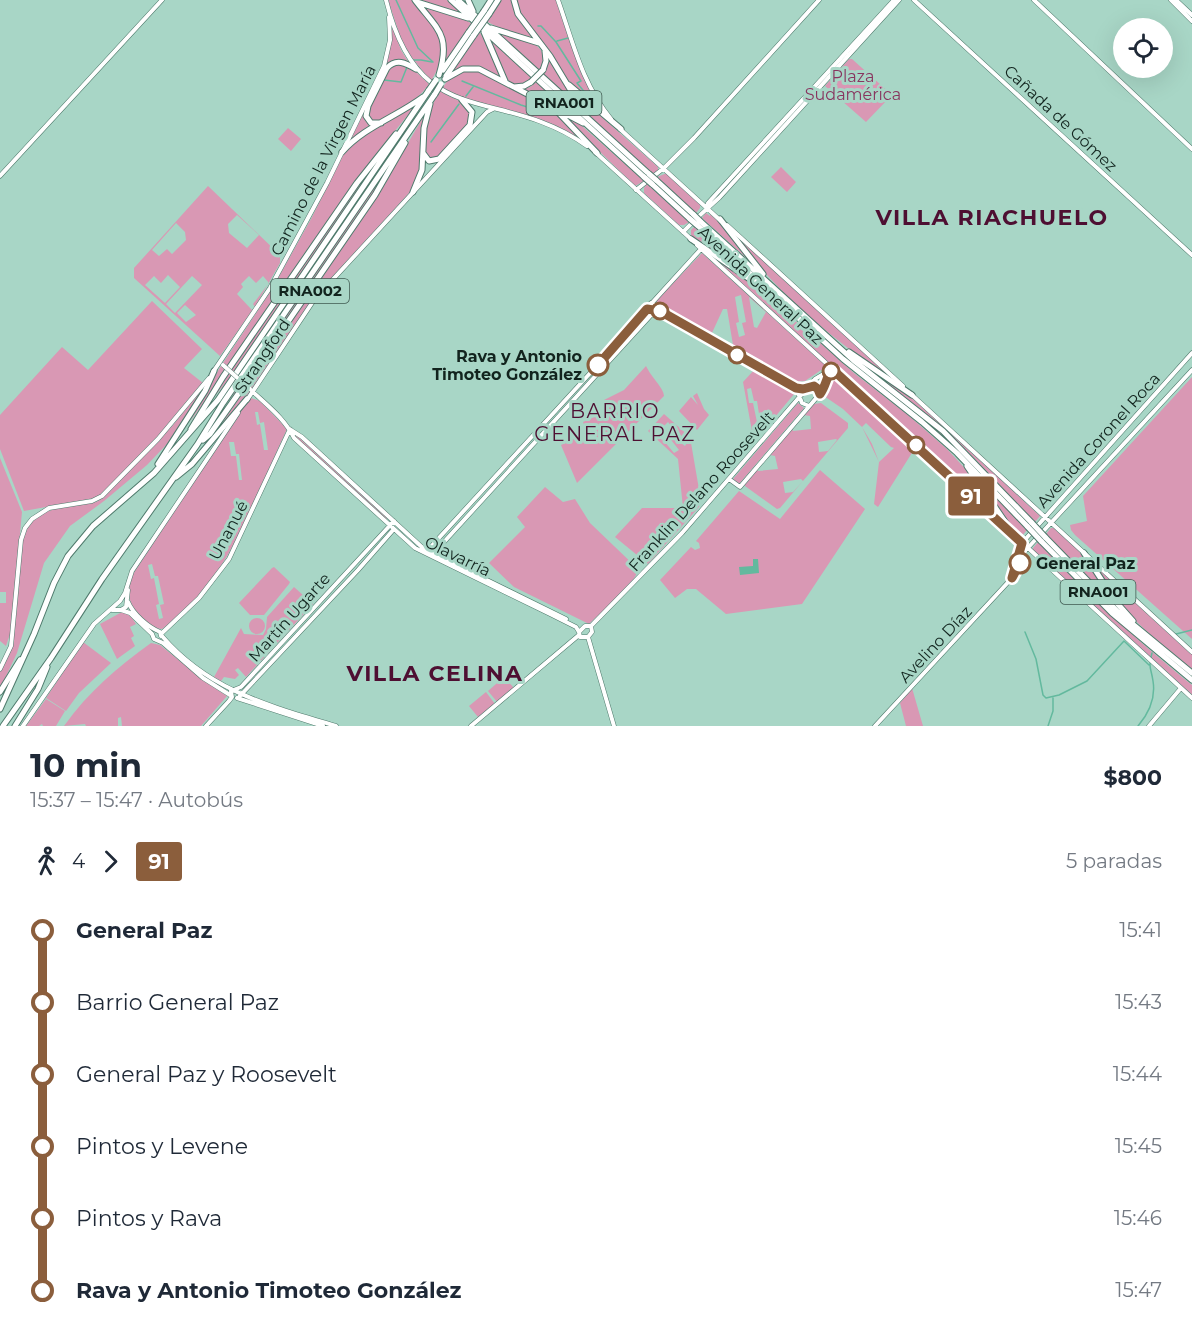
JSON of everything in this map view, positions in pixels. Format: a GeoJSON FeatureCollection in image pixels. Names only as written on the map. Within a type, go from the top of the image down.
{"type":"FeatureCollection","features":[{"type":"Feature","properties":{"kind":"highway","name":"Avenida General Paz"},"geometry":{"type":"LineString","coordinates":[[451,0],[473,17],[654,182],[852,367],[922,422],[957,453],[1030,525]]}},
{"type":"Feature","properties":{"kind":"highway","name":"Avenida General Paz"},"geometry":{"type":"LineString","coordinates":[[458,0],[473,17]]}},
{"type":"Feature","properties":{"kind":"highway"},"geometry":{"type":"LineString","coordinates":[[468,0],[473,17]]}},
{"type":"Feature","properties":{"kind":"highway","name":"RNA002"},"geometry":{"type":"LineString","coordinates":[[0,709],[54,583],[68,556],[93,526],[154,472],[187,437],[194,422],[350,192],[377,157],[409,127],[472,34],[491,0]]}},
{"type":"Feature","properties":{"kind":"highway","name":"RNA002"},"geometry":{"type":"LineString","coordinates":[[486,12],[498,0]]}},
{"type":"Feature","properties":{"kind":"highway"},"geometry":{"type":"LineString","coordinates":[[513,0],[518,14],[543,46],[588,122]]}},
{"type":"Feature","properties":{"kind":"highway"},"geometry":{"type":"LineString","coordinates":[[415,1],[473,17]]}},
{"type":"Feature","properties":{"kind":"highway"},"geometry":{"type":"LineString","coordinates":[[415,1],[443,38],[445,54],[440,80]]}},
{"type":"Feature","properties":{"kind":"highway"},"geometry":{"type":"LineString","coordinates":[[485,28],[533,40],[543,46],[546,56],[543,70],[531,82],[520,87],[509,85],[501,76],[485,28]]}},
{"type":"Feature","properties":{"kind":"highway"},"geometry":{"type":"LineString","coordinates":[[381,123],[374,124],[368,121],[366,111],[386,65],[401,62],[416,69]]}},
{"type":"Feature","properties":{"kind":"highway"},"geometry":{"type":"LineString","coordinates":[[440,80],[458,71],[473,68],[485,71],[509,85],[588,122]]}},
{"type":"Feature","properties":{"kind":"highway"},"geometry":{"type":"LineString","coordinates":[[563,80],[588,104],[621,129]]}},
{"type":"Feature","properties":{"kind":"highway"},"geometry":{"type":"LineString","coordinates":[[342,152],[356,138],[430,94]]}},
{"type":"Feature","properties":{"kind":"highway"},"geometry":{"type":"LineString","coordinates":[[413,192],[420,177],[424,128],[430,94]]}},
{"type":"Feature","properties":{"kind":"highway"},"geometry":{"type":"LineString","coordinates":[[423,153],[429,161],[440,160],[472,125],[472,112],[462,100]]}},
{"type":"Feature","properties":{"kind":"highway"},"geometry":{"type":"LineString","coordinates":[[545,102],[563,117],[597,153]]}},
{"type":"Feature","properties":{"kind":"highway","name":"RNA002"},"geometry":{"type":"LineString","coordinates":[[3,726],[168,483],[197,445],[210,434],[375,195],[404,145],[409,127]]}},
{"type":"Feature","properties":{"kind":"highway"},"geometry":{"type":"LineString","coordinates":[[720,219],[782,300]]}},
{"type":"Feature","properties":{"kind":"highway"},"geometry":{"type":"LineString","coordinates":[[691,239],[782,300]]}},
{"type":"Feature","properties":{"kind":"highway","name":"Avenida General Paz"},"geometry":{"type":"LineString","coordinates":[[782,300],[943,431],[1096,598],[1153,645],[1192,673]]}},
{"type":"Feature","properties":{"kind":"highway"},"geometry":{"type":"LineString","coordinates":[[823,332],[912,395]]}},
{"type":"Feature","properties":{"kind":"highway"},"geometry":{"type":"LineString","coordinates":[[154,472],[205,391],[214,371]]}},
{"type":"Feature","properties":{"kind":"highway"},"geometry":{"type":"LineString","coordinates":[[168,483],[192,464],[247,399]]}},
{"type":"Feature","properties":{"kind":"highway"},"geometry":{"type":"LineString","coordinates":[[957,453],[1014,536]]}},
{"type":"Feature","properties":{"kind":"highway"},"geometry":{"type":"LineString","coordinates":[[1084,553],[1121,608],[1153,645]]}},
{"type":"Feature","properties":{"kind":"highway","name":"Avenida General Paz"},"geometry":{"type":"LineString","coordinates":[[1153,645],[1162,656],[1192,680]]}},
{"type":"Feature","properties":{"kind":"highway"},"geometry":{"type":"LineString","coordinates":[[0,692],[28,648]]}},
{"type":"Feature","properties":{"kind":"highway"},"geometry":{"type":"LineString","coordinates":[[15,726],[38,689],[51,658]]}},
{"type":"Feature","properties":{"kind":"street"},"geometry":{"type":"LineString","coordinates":[[0,176],[162,0]]}},
{"type":"Feature","properties":{"kind":"street","name":"Avenida General Paz"},"geometry":{"type":"LineString","coordinates":[[386,0],[402,49],[416,69],[430,83],[448,95],[462,100],[549,124],[574,137],[597,153],[831,371],[1192,698]]}},
{"type":"Feature","properties":{"kind":"street","name":"Avenida General Paz"},"geometry":{"type":"LineString","coordinates":[[558,0],[585,79],[600,105],[621,129],[1192,652]]}},
{"type":"Feature","properties":{"kind":"street"},"geometry":{"type":"LineString","coordinates":[[636,190],[664,168],[819,0]]}},
{"type":"Feature","properties":{"kind":"street"},"geometry":{"type":"LineString","coordinates":[[683,232],[894,0]]}},
{"type":"Feature","properties":{"kind":"street"},"geometry":{"type":"LineString","coordinates":[[707,207],[712,206],[899,0]]}},
{"type":"Feature","properties":{"kind":"street","name":"Cañada de Gómez"},"geometry":{"type":"LineString","coordinates":[[914,0],[1192,255]]}},
{"type":"Feature","properties":{"kind":"street"},"geometry":{"type":"LineString","coordinates":[[1034,0],[1192,149]]}},
{"type":"Feature","properties":{"kind":"street"},"geometry":{"type":"LineString","coordinates":[[1171,0],[1192,21]]}},
{"type":"Feature","properties":{"kind":"street"},"geometry":{"type":"LineString","coordinates":[[1176,0],[1192,15]]}},
{"type":"Feature","properties":{"kind":"street","name":"Camino de la Virgen María"},"geometry":{"type":"LineString","coordinates":[[0,669],[11,646],[21,540],[28,523],[37,514],[49,508],[92,501],[102,496],[158,439],[222,364],[282,267],[386,65],[390,40],[388,8]]}},
{"type":"Feature","properties":{"kind":"street"},"geometry":{"type":"LineString","coordinates":[[472,125],[494,108]]}},
{"type":"Feature","properties":{"kind":"street","name":"Strangford"},"geometry":{"type":"LineString","coordinates":[[23,726],[94,624],[120,601],[135,567],[251,390],[313,302],[440,160]]}},
{"type":"Feature","properties":{"kind":"street"},"geometry":{"type":"LineString","coordinates":[[432,555],[652,314],[651,303],[701,249]]}},
{"type":"Feature","properties":{"kind":"street"},"geometry":{"type":"LineString","coordinates":[[650,309],[660,311],[796,388],[817,387],[820,394]]}},
{"type":"Feature","properties":{"kind":"street"},"geometry":{"type":"LineString","coordinates":[[426,552],[650,309]]}},
{"type":"Feature","properties":{"kind":"street","name":"Avenida Coronel Roca"},"geometry":{"type":"LineString","coordinates":[[1022,543],[1192,353]]}},
{"type":"Feature","properties":{"kind":"street","name":"Olavarría"},"geometry":{"type":"LineString","coordinates":[[222,364],[426,552]]}},
{"type":"Feature","properties":{"kind":"street","name":"Avenida Coronel Roca"},"geometry":{"type":"LineString","coordinates":[[1027,548],[1192,370]]}},
{"type":"Feature","properties":{"kind":"street","name":"Franklin Delano Roosevelt"},"geometry":{"type":"LineString","coordinates":[[591,626],[656,563],[818,377],[831,371]]}},
{"type":"Feature","properties":{"kind":"street","name":"Franklin Delano Roosevelt"},"geometry":{"type":"LineString","coordinates":[[729,479],[740,487],[820,394],[827,384],[831,371]]}},
{"type":"Feature","properties":{"kind":"street"},"geometry":{"type":"LineString","coordinates":[[796,388],[802,403],[810,406]]}},
{"type":"Feature","properties":{"kind":"street","name":"Olavarría"},"geometry":{"type":"LineString","coordinates":[[290,429],[294,438],[412,547],[576,627],[579,634]]}},
{"type":"Feature","properties":{"kind":"street","name":"Unanué"},"geometry":{"type":"LineString","coordinates":[[158,634],[200,598],[229,559],[290,429]]}},
{"type":"Feature","properties":{"kind":"street","name":"Martín Ugarte"},"geometry":{"type":"LineString","coordinates":[[234,689],[241,687],[396,523]]}},
{"type":"Feature","properties":{"kind":"street","name":"Martín Ugarte"},"geometry":{"type":"LineString","coordinates":[[239,696],[343,586],[392,527]]}},
{"type":"Feature","properties":{"kind":"street","name":"Avelino Díaz"},"geometry":{"type":"LineString","coordinates":[[1012,578],[1022,543]]}},
{"type":"Feature","properties":{"kind":"street","name":"Avelino Díaz"},"geometry":{"type":"LineString","coordinates":[[875,726],[1012,578],[1027,548]]}},
{"type":"Feature","properties":{"kind":"street","name":"Olavarría"},"geometry":{"type":"LineString","coordinates":[[432,555],[583,627]]}},
{"type":"Feature","properties":{"kind":"street","name":"Strangford"},"geometry":{"type":"LineString","coordinates":[[128,587],[128,602]]}},
{"type":"Feature","properties":{"kind":"street"},"geometry":{"type":"LineString","coordinates":[[128,602],[132,610],[203,678],[232,697]]}},
{"type":"Feature","properties":{"kind":"street"},"geometry":{"type":"LineString","coordinates":[[121,610],[128,602]]}},
{"type":"Feature","properties":{"kind":"street"},"geometry":{"type":"LineString","coordinates":[[110,610],[128,612],[158,634],[211,680],[234,689],[239,696],[323,726]]}},
{"type":"Feature","properties":{"kind":"street"},"geometry":{"type":"LineString","coordinates":[[471,726],[579,634],[583,627],[591,626],[592,632],[588,637],[583,638],[579,634]]}},
{"type":"Feature","properties":{"kind":"street"},"geometry":{"type":"LineString","coordinates":[[588,637],[614,726]]}},
{"type":"Feature","properties":{"kind":"street"},"geometry":{"type":"LineString","coordinates":[[1149,726],[1181,688]]}},
{"type":"Feature","properties":{"kind":"street"},"geometry":{"type":"LineString","coordinates":[[232,697],[230,692],[234,689]]}},
{"type":"Feature","properties":{"kind":"street"},"geometry":{"type":"LineString","coordinates":[[206,726],[232,697],[239,696],[336,726]]}},
{"type":"Feature","properties":{"kind":"green space"},"geometry":{"type":"Polygon","coordinates":[[[388,0],[412,0],[440,37],[442,56],[431,81],[404,48],[388,0]]]}},
{"type":"Feature","properties":{"kind":"green space"},"geometry":{"type":"Polygon","coordinates":[[[417,0],[447,0],[463,15],[417,0]]]}},
{"type":"Feature","properties":{"kind":"green space"},"geometry":{"type":"Polygon","coordinates":[[[500,0],[512,0],[536,39],[503,30],[486,21],[500,0]]]}},
{"type":"Feature","properties":{"kind":"green space"},"geometry":{"type":"Polygon","coordinates":[[[515,0],[556,0],[584,78],[612,121],[565,77],[519,13],[515,0]]]}},
{"type":"Feature","properties":{"kind":"green space"},"geometry":{"type":"Polygon","coordinates":[[[421,5],[472,24],[443,67],[446,49],[444,41],[421,5]]]}},
{"type":"Feature","properties":{"kind":"green space"},"geometry":{"type":"Polygon","coordinates":[[[391,22],[401,50],[409,63],[398,60],[386,65],[392,40],[391,22]]]}},
{"type":"Feature","properties":{"kind":"green space"},"geometry":{"type":"Polygon","coordinates":[[[479,31],[491,50],[502,80],[483,69],[451,73],[479,31]]]}},
{"type":"Feature","properties":{"kind":"green space"},"geometry":{"type":"Polygon","coordinates":[[[496,32],[532,42],[538,47],[543,61],[539,71],[496,32]]]}},
{"type":"Feature","properties":{"kind":"green space"},"geometry":{"type":"Polygon","coordinates":[[[489,39],[532,78],[519,84],[506,81],[489,39]]]}},
{"type":"Feature","properties":{"kind":"green space"},"geometry":{"type":"Polygon","coordinates":[[[548,57],[581,110],[542,75],[548,57]]]}},
{"type":"Feature","properties":{"kind":"green space","name":"Plaza Sudamérica"},"geometry":{"type":"Polygon","coordinates":[[[849,59],[852,59],[891,94],[866,122],[825,86],[849,59]]]}},
{"type":"Feature","properties":{"kind":"green space"},"geometry":{"type":"Polygon","coordinates":[[[399,63],[414,70],[429,84],[399,113],[384,121],[368,120],[368,110],[388,69],[399,63]]]}},
{"type":"Feature","properties":{"kind":"green space"},"geometry":{"type":"Polygon","coordinates":[[[464,71],[479,71],[538,101],[556,112],[585,141],[550,123],[462,98],[442,89],[447,81],[464,71]]]}},
{"type":"Feature","properties":{"kind":"green space"},"geometry":{"type":"Polygon","coordinates":[[[536,82],[575,117],[519,89],[530,87],[536,82]]]}},
{"type":"Feature","properties":{"kind":"green space"},"geometry":{"type":"Polygon","coordinates":[[[570,89],[658,167],[658,171],[653,175],[591,118],[570,89]]]}},
{"type":"Feature","properties":{"kind":"green space"},"geometry":{"type":"Polygon","coordinates":[[[440,91],[464,105],[471,121],[439,158],[429,159],[424,134],[432,107],[440,91]]]}},
{"type":"Feature","properties":{"kind":"green space"},"geometry":{"type":"Polygon","coordinates":[[[419,101],[375,156],[190,422],[219,369],[272,289],[344,153],[352,143],[419,101]]]}},
{"type":"Feature","properties":{"kind":"green space"},"geometry":{"type":"Polygon","coordinates":[[[429,107],[420,169],[411,191],[311,301],[248,394],[212,438],[377,196],[429,107]]]}},
{"type":"Feature","properties":{"kind":"green space"},"geometry":{"type":"Polygon","coordinates":[[[365,110],[365,120],[373,126],[350,141],[365,110]]]}},
{"type":"Feature","properties":{"kind":"green space"},"geometry":{"type":"Polygon","coordinates":[[[557,110],[582,126],[644,181],[635,186],[557,110]]]}},
{"type":"Feature","properties":{"kind":"green space"},"geometry":{"type":"Polygon","coordinates":[[[288,128],[301,139],[291,151],[278,139],[288,128]]]}},
{"type":"Feature","properties":{"kind":"green space"},"geometry":{"type":"Polygon","coordinates":[[[380,158],[228,380],[214,397],[224,378],[359,184],[380,158]]]}},
{"type":"Feature","properties":{"kind":"green space"},"geometry":{"type":"Polygon","coordinates":[[[390,164],[374,194],[227,407],[237,387],[390,164]]]}},
{"type":"Feature","properties":{"kind":"green space"},"geometry":{"type":"Polygon","coordinates":[[[781,167],[796,182],[787,192],[771,177],[781,167]]]}},
{"type":"Feature","properties":{"kind":"green space"},"geometry":{"type":"Polygon","coordinates":[[[667,173],[700,204],[696,213],[657,177],[667,173]]]}},
{"type":"Feature","properties":{"kind":"green space"},"geometry":{"type":"Polygon","coordinates":[[[647,184],[689,222],[679,225],[644,193],[647,184]]]}},
{"type":"Feature","properties":{"kind":"green space"},"geometry":{"type":"Polygon","coordinates":[[[208,186],[280,255],[280,263],[269,283],[263,276],[256,283],[249,276],[241,284],[243,287],[237,294],[252,310],[255,307],[220,356],[134,278],[134,268],[208,186]],[[237,215],[228,224],[229,233],[247,248],[259,235],[237,215]],[[176,223],[152,250],[159,256],[167,249],[172,254],[186,240],[185,232],[176,223]],[[168,275],[161,283],[154,276],[145,285],[165,303],[180,287],[168,275]],[[192,276],[166,304],[175,313],[202,285],[192,276]],[[185,305],[177,313],[186,322],[196,315],[185,305]]]}},
{"type":"Feature","properties":{"kind":"green space"},"geometry":{"type":"Polygon","coordinates":[[[706,213],[724,227],[754,265],[702,218],[706,213]]]}},
{"type":"Feature","properties":{"kind":"green space"},"geometry":{"type":"Polygon","coordinates":[[[694,227],[746,274],[691,236],[691,230],[694,227]]]}},
{"type":"Feature","properties":{"kind":"green space"},"geometry":{"type":"Polygon","coordinates":[[[730,230],[898,384],[812,319],[780,289],[730,230]]]}},
{"type":"Feature","properties":{"kind":"green space"},"geometry":{"type":"Polygon","coordinates":[[[707,252],[750,281],[854,373],[947,449],[972,476],[1002,522],[707,252]]]}},
{"type":"Feature","properties":{"kind":"green space"},"geometry":{"type":"Polygon","coordinates":[[[702,253],[825,365],[824,368],[805,381],[795,382],[656,305],[657,300],[702,253]],[[741,295],[735,297],[739,337],[745,335],[742,323],[746,322],[741,295]],[[749,297],[754,327],[757,328],[766,312],[749,297]],[[723,309],[711,335],[732,347],[727,309],[723,309]]]}},
{"type":"Feature","properties":{"kind":"green space"},"geometry":{"type":"Polygon","coordinates":[[[764,282],[931,424],[960,452],[853,365],[764,282]]]}},
{"type":"Feature","properties":{"kind":"green space"},"geometry":{"type":"Polygon","coordinates":[[[268,285],[255,307],[253,304],[268,285]]]}},
{"type":"Feature","properties":{"kind":"green space"},"geometry":{"type":"Polygon","coordinates":[[[152,301],[202,349],[184,368],[203,383],[157,438],[101,495],[24,511],[0,449],[0,415],[62,347],[88,370],[152,301]]]}},
{"type":"Feature","properties":{"kind":"green space"},"geometry":{"type":"Polygon","coordinates":[[[864,365],[912,397],[1040,516],[1035,522],[939,424],[864,365]]]}},
{"type":"Feature","properties":{"kind":"green space"},"geometry":{"type":"Polygon","coordinates":[[[646,366],[662,389],[664,396],[577,483],[561,445],[587,433],[583,422],[608,411],[604,400],[624,390],[646,366]]]}},
{"type":"Feature","properties":{"kind":"green space"},"geometry":{"type":"Polygon","coordinates":[[[755,369],[795,393],[754,442],[743,382],[755,369]],[[751,388],[747,389],[749,403],[753,403],[758,427],[761,427],[757,401],[754,401],[751,388]]]}},
{"type":"Feature","properties":{"kind":"green space"},"geometry":{"type":"Polygon","coordinates":[[[833,374],[915,448],[878,507],[874,504],[879,462],[894,448],[866,423],[862,427],[843,409],[824,396],[833,374]]]}},
{"type":"Feature","properties":{"kind":"green space"},"geometry":{"type":"Polygon","coordinates":[[[1192,377],[1192,639],[1075,535],[1070,525],[1087,521],[1083,496],[1192,377]]]}},
{"type":"Feature","properties":{"kind":"green space"},"geometry":{"type":"Polygon","coordinates":[[[210,379],[168,443],[147,465],[70,526],[44,563],[17,653],[0,689],[0,672],[12,646],[22,539],[27,528],[34,520],[52,510],[96,502],[103,498],[173,425],[210,379]]]}},
{"type":"Feature","properties":{"kind":"green space"},"geometry":{"type":"Polygon","coordinates":[[[697,393],[709,415],[697,430],[679,411],[691,397],[698,405],[693,396],[697,393]]]}},
{"type":"Feature","properties":{"kind":"green space"},"geometry":{"type":"Polygon","coordinates":[[[251,398],[260,401],[287,429],[251,511],[222,564],[185,610],[162,629],[153,628],[136,612],[130,601],[131,577],[247,400],[251,398]],[[255,412],[257,425],[260,424],[264,450],[268,450],[264,422],[260,423],[258,412],[255,412]],[[229,442],[231,456],[236,456],[239,480],[242,480],[239,454],[236,454],[234,442],[229,442]],[[152,564],[148,565],[151,579],[154,578],[159,604],[156,605],[159,619],[163,618],[160,605],[164,604],[158,576],[155,576],[152,564]]]}},
{"type":"Feature","properties":{"kind":"green space"},"geometry":{"type":"Polygon","coordinates":[[[798,403],[804,408],[739,484],[733,479],[798,403]]]}},
{"type":"Feature","properties":{"kind":"green space"},"geometry":{"type":"Polygon","coordinates":[[[821,403],[848,423],[848,428],[803,481],[801,479],[783,482],[785,493],[793,492],[802,482],[780,508],[777,509],[745,486],[745,483],[757,469],[758,471],[778,469],[775,456],[770,455],[761,465],[792,429],[793,431],[811,429],[810,416],[804,415],[814,404],[821,403]],[[836,439],[818,442],[819,452],[828,451],[837,440],[836,439]]]}},
{"type":"Feature","properties":{"kind":"green space"},"geometry":{"type":"Polygon","coordinates":[[[664,414],[690,437],[701,501],[699,507],[648,564],[615,537],[642,508],[683,508],[678,459],[648,431],[664,414]],[[668,422],[664,426],[669,434],[685,446],[688,441],[668,422]],[[658,429],[654,435],[664,441],[674,453],[679,450],[668,436],[658,429]]]}},
{"type":"Feature","properties":{"kind":"green space"},"geometry":{"type":"Polygon","coordinates":[[[294,433],[387,518],[386,520],[293,435],[294,433]]]}},
{"type":"Feature","properties":{"kind":"green space"},"geometry":{"type":"Polygon","coordinates":[[[0,458],[22,512],[11,631],[6,646],[0,641],[0,603],[6,603],[6,592],[0,592],[0,458]]]}},
{"type":"Feature","properties":{"kind":"green space"},"geometry":{"type":"Polygon","coordinates":[[[820,470],[865,509],[802,604],[726,614],[696,589],[687,589],[675,598],[660,580],[691,547],[695,550],[700,548],[696,541],[739,491],[780,519],[820,470]]]}},
{"type":"Feature","properties":{"kind":"green space"},"geometry":{"type":"Polygon","coordinates":[[[979,479],[1027,530],[1022,536],[1003,518],[979,479]]]}},
{"type":"Feature","properties":{"kind":"green space"},"geometry":{"type":"Polygon","coordinates":[[[545,487],[563,502],[575,499],[590,523],[638,569],[636,576],[625,590],[589,624],[514,587],[489,563],[525,527],[517,517],[545,487]]]}},
{"type":"Feature","properties":{"kind":"green space"},"geometry":{"type":"Polygon","coordinates":[[[1054,528],[1086,557],[1118,607],[1046,534],[1054,528]]]}},
{"type":"Feature","properties":{"kind":"green space"},"geometry":{"type":"Polygon","coordinates":[[[1038,542],[1112,616],[1192,685],[1192,695],[1033,550],[1038,542]]]}},
{"type":"Feature","properties":{"kind":"green space"},"geometry":{"type":"Polygon","coordinates":[[[1093,562],[1192,653],[1192,669],[1135,620],[1115,597],[1093,562]]]}},
{"type":"Feature","properties":{"kind":"green space"},"geometry":{"type":"Polygon","coordinates":[[[274,567],[290,582],[289,584],[264,615],[250,615],[239,603],[274,567]]]}},
{"type":"Feature","properties":{"kind":"green space"},"geometry":{"type":"Polygon","coordinates":[[[294,587],[313,604],[246,677],[238,668],[235,670],[239,675],[235,679],[224,677],[221,681],[214,677],[241,628],[244,634],[263,635],[267,617],[294,587]]]}},
{"type":"Feature","properties":{"kind":"green space"},"geometry":{"type":"Polygon","coordinates":[[[122,612],[130,615],[136,624],[130,627],[134,636],[131,638],[135,646],[117,659],[100,624],[122,612]]]}},
{"type":"Feature","properties":{"kind":"green space"},"geometry":{"type":"Polygon","coordinates":[[[257,618],[263,620],[265,626],[263,632],[257,634],[251,632],[249,626],[251,620],[257,618]]]}},
{"type":"Feature","properties":{"kind":"green space"},"geometry":{"type":"Polygon","coordinates":[[[83,642],[111,663],[79,693],[66,711],[46,698],[83,642]]]}},
{"type":"Feature","properties":{"kind":"green space"},"geometry":{"type":"Polygon","coordinates":[[[151,643],[160,645],[227,696],[201,726],[122,726],[121,717],[118,718],[118,726],[86,726],[85,724],[64,726],[104,681],[151,643]]]}},
{"type":"Feature","properties":{"kind":"green space"},"geometry":{"type":"Polygon","coordinates":[[[504,677],[514,688],[498,703],[488,691],[504,677]]]}},
{"type":"Feature","properties":{"kind":"green space"},"geometry":{"type":"Polygon","coordinates":[[[912,688],[923,726],[906,726],[900,703],[912,688]]]}},
{"type":"Feature","properties":{"kind":"green space"},"geometry":{"type":"Polygon","coordinates":[[[486,692],[495,704],[478,717],[469,706],[486,692]]]}},
{"type":"Feature","properties":{"kind":"green space"},"geometry":{"type":"Polygon","coordinates":[[[46,699],[65,711],[56,726],[43,726],[42,724],[26,726],[46,699]]]}},
{"type":"Feature","properties":{"kind":"shaded area"},"geometry":{"type":"Polygon","coordinates":[[[753,559],[758,559],[759,573],[740,575],[739,567],[753,566],[753,559]]]}},
{"type":"Feature","properties":{"kind":"waterway"},"geometry":{"type":"LineString","coordinates":[[396,0],[418,48],[433,62]]}},
{"type":"Feature","properties":{"kind":"waterway"},"geometry":{"type":"LineString","coordinates":[[538,26],[541,26],[556,42],[581,81],[577,83],[587,95]]}},
{"type":"Feature","properties":{"kind":"waterway"},"geometry":{"type":"LineString","coordinates":[[557,41],[568,38]]}},
{"type":"Feature","properties":{"kind":"waterway"},"geometry":{"type":"LineString","coordinates":[[414,60],[432,62]]}},
{"type":"Feature","properties":{"kind":"waterway"},"geometry":{"type":"LineString","coordinates":[[384,80],[401,82],[407,67]]}},
{"type":"Feature","properties":{"kind":"waterway"},"geometry":{"type":"LineString","coordinates":[[462,81],[549,114]]}},
{"type":"Feature","properties":{"kind":"waterway"},"geometry":{"type":"LineString","coordinates":[[466,96],[473,87]]}},
{"type":"Feature","properties":{"kind":"waterway"},"geometry":{"type":"LineString","coordinates":[[431,142],[459,104]]}},
{"type":"Feature","properties":{"kind":"waterway"},"geometry":{"type":"LineString","coordinates":[[1176,634],[1192,630]]}},
{"type":"Feature","properties":{"kind":"waterway"},"geometry":{"type":"LineString","coordinates":[[1025,632],[1036,659],[1043,695],[1046,698],[1059,695],[1087,681],[1124,641],[1149,665]]}},
{"type":"Feature","properties":{"kind":"waterway"},"geometry":{"type":"LineString","coordinates":[[1138,726],[1152,700],[1154,688],[1150,665],[1152,653]]}},
{"type":"Feature","properties":{"kind":"waterway"},"geometry":{"type":"LineString","coordinates":[[1048,726],[1053,711],[1053,698]]}},
{"type":"Feature","properties":{"kind":"bus line","name":"91"},"geometry":{"type":"LineString","coordinates":[[598,365],[647,309],[660,311],[796,388],[815,386],[820,394],[827,384],[829,372],[832,369],[1022,543],[1012,578],[1020,563]]}},
{"type":"Feature","properties":{"kind":"place","name":"Rava y Antonio Timoteo González"},"geometry":{"type":"Point","coordinates":[598,365]}},
{"type":"Feature","properties":{"kind":"place","name":"General Paz"},"geometry":{"type":"Point","coordinates":[1020,563]}},
{"type":"Feature","properties":{"kind":"district","name":"VILLA RIACHUELO"},"geometry":{"type":"Point","coordinates":[992,217]}},
{"type":"Feature","properties":{"kind":"district","name":"BARRIO GENERAL PAZ"},"geometry":{"type":"Point","coordinates":[615,422]}},
{"type":"Feature","properties":{"kind":"district","name":"VILLA CELINA"},"geometry":{"type":"Point","coordinates":[435,673]}}]}
